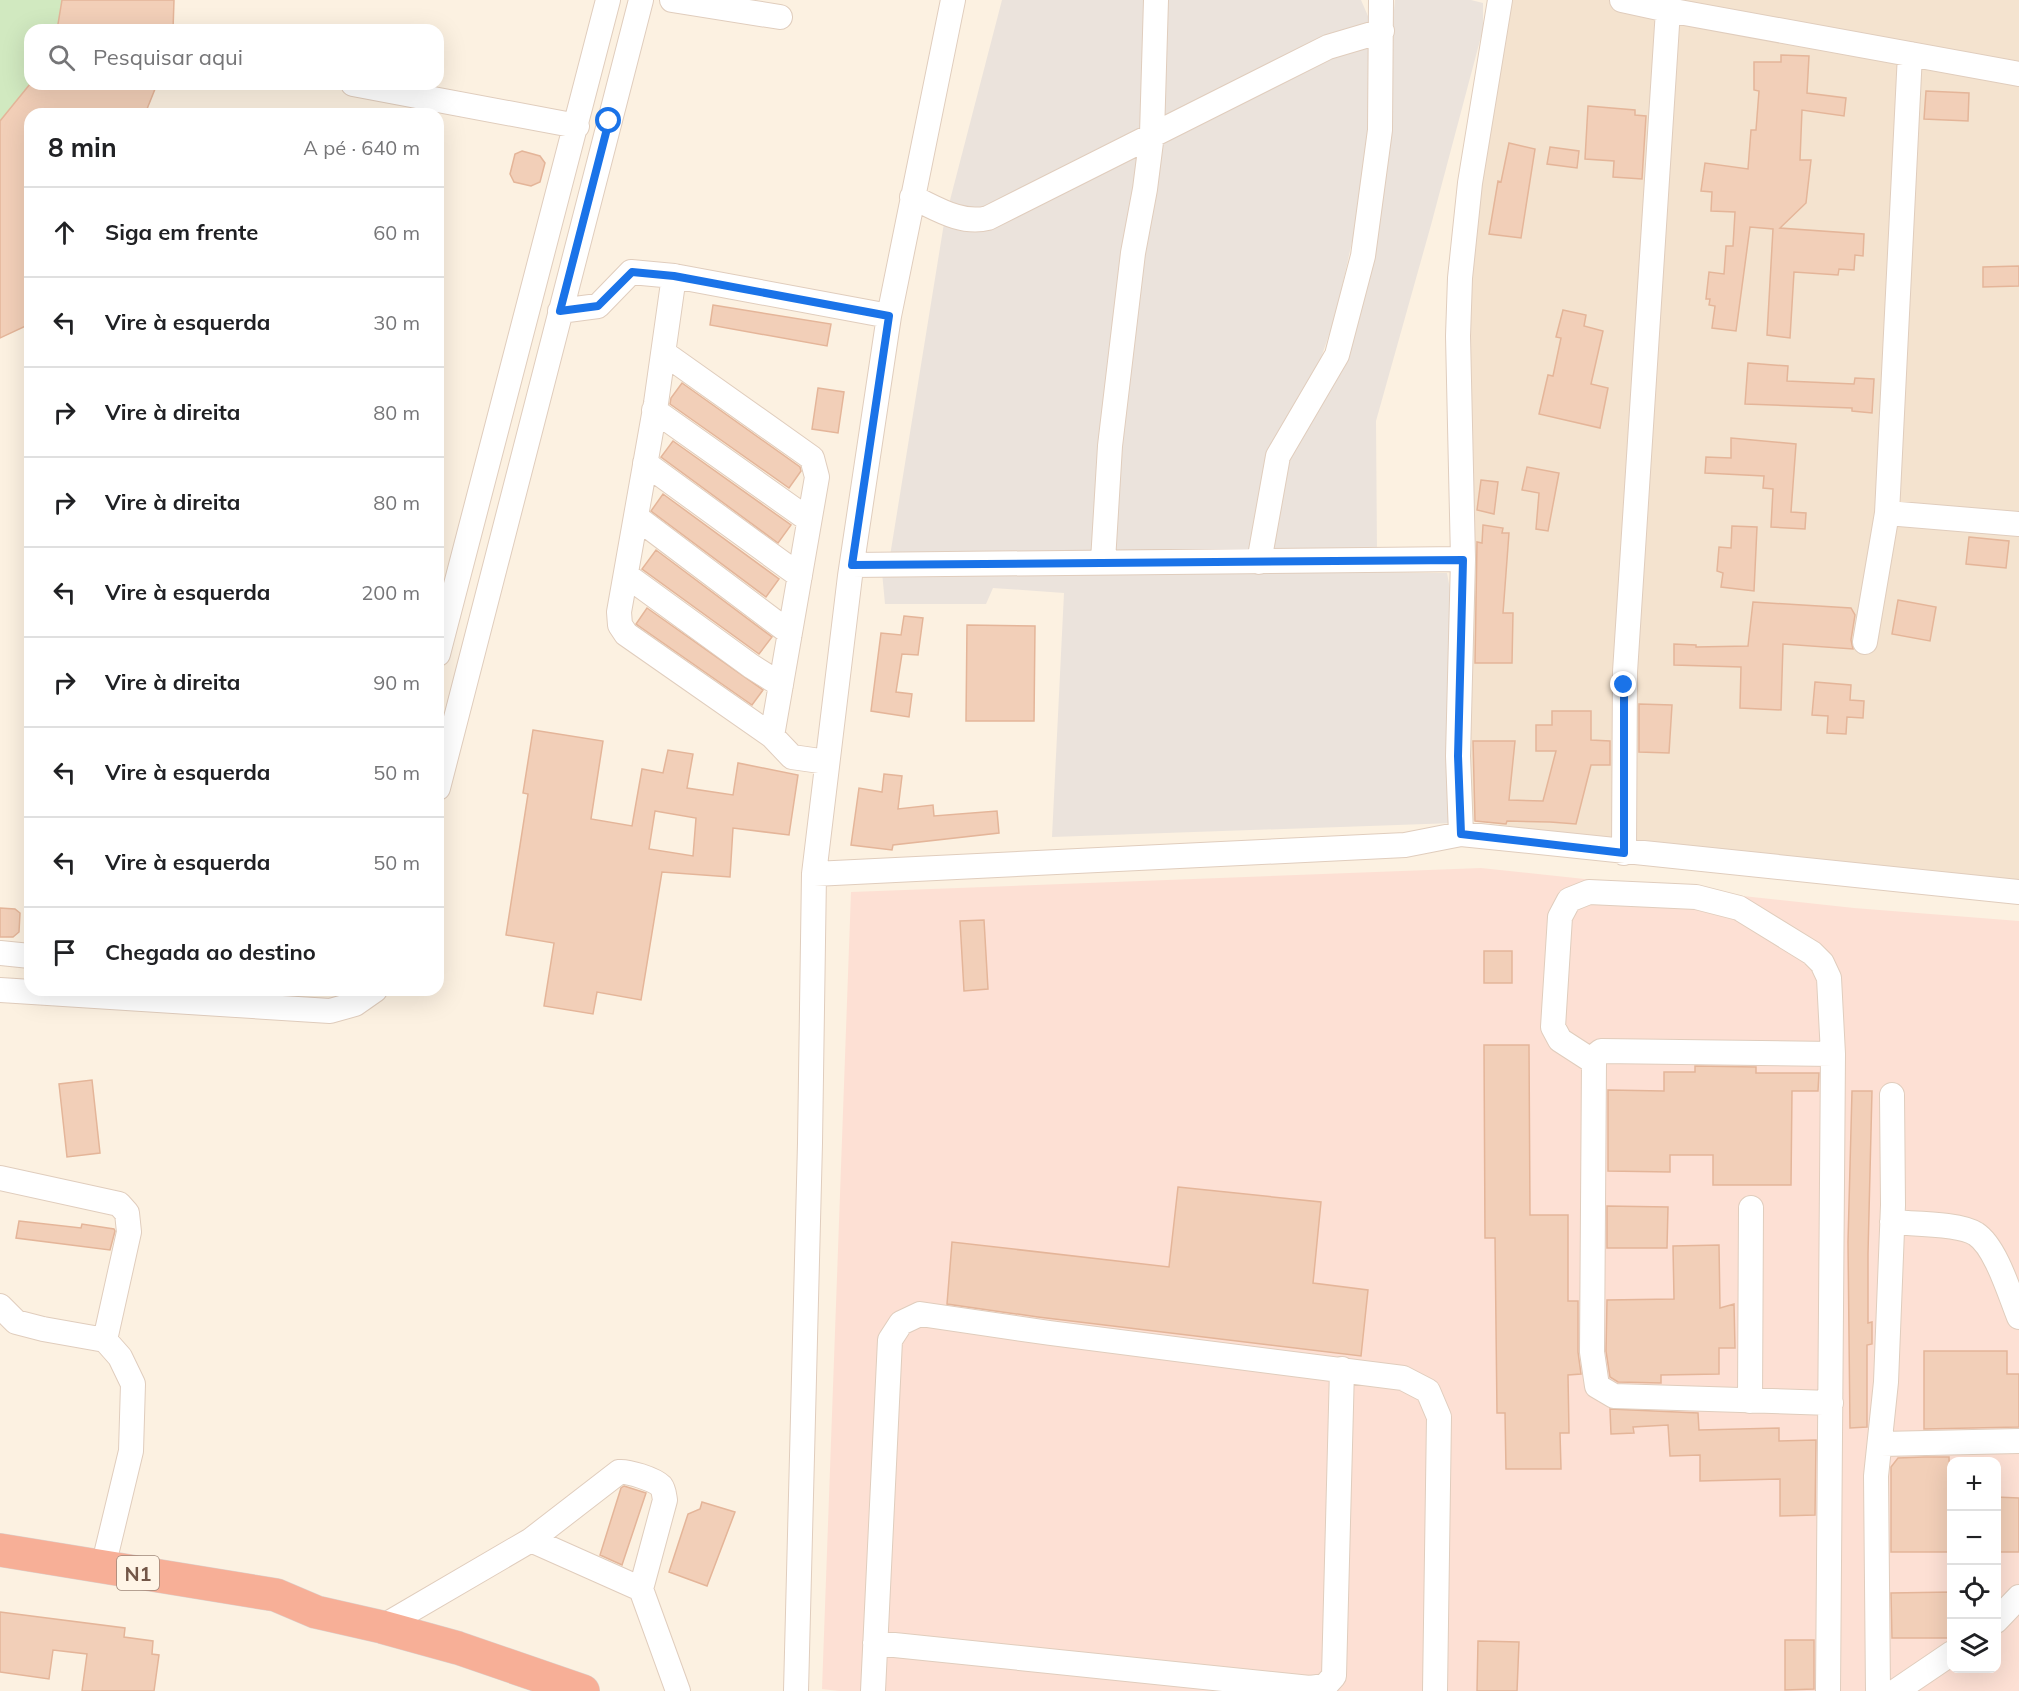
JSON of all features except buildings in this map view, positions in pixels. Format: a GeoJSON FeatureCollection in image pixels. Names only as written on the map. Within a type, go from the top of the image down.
{"type":"FeatureCollection","features":[{"type":"Feature","properties":{"kind":"highway","name":"N1"},"geometry":{"type":"LineString","coordinates":[[0,1550],[276,1595],[316,1612],[458,1648],[583,1691]]}},
{"type":"Feature","properties":{"kind":"street"},"geometry":{"type":"LineString","coordinates":[[444,631],[608,0]]}},
{"type":"Feature","properties":{"kind":"street"},"geometry":{"type":"LineString","coordinates":[[444,765],[641,0]]}},
{"type":"Feature","properties":{"kind":"street"},"geometry":{"type":"LineString","coordinates":[[672,0],[780,17]]}},
{"type":"Feature","properties":{"kind":"street"},"geometry":{"type":"LineString","coordinates":[[796,1691],[810,1143],[814,874],[852,565],[889,316],[953,0]]}},
{"type":"Feature","properties":{"kind":"street"},"geometry":{"type":"LineString","coordinates":[[1103,561],[1110,447],[1133,253],[1152,134],[1156,0]]}},
{"type":"Feature","properties":{"kind":"street"},"geometry":{"type":"LineString","coordinates":[[1259,562],[1278,456],[1337,355],[1363,256],[1380,130],[1381,0]]}},
{"type":"Feature","properties":{"kind":"street"},"geometry":{"type":"LineString","coordinates":[[1461,834],[1458,756],[1463,560],[1458,336],[1460,278],[1470,183],[1500,0]]}},
{"type":"Feature","properties":{"kind":"street"},"geometry":{"type":"LineString","coordinates":[[1628,1],[2019,74]]}},
{"type":"Feature","properties":{"kind":"street"},"geometry":{"type":"LineString","coordinates":[[1624,853],[1625,672],[1668,10]]}},
{"type":"Feature","properties":{"kind":"street"},"geometry":{"type":"LineString","coordinates":[[912,197],[959,218],[978,220],[988,218],[1328,47],[1382,31]]}},
{"type":"Feature","properties":{"kind":"street"},"geometry":{"type":"LineString","coordinates":[[1865,642],[1887,513],[1910,54]]}},
{"type":"Feature","properties":{"kind":"street"},"geometry":{"type":"LineString","coordinates":[[385,90],[577,126]]}},
{"type":"Feature","properties":{"kind":"street"},"geometry":{"type":"LineString","coordinates":[[560,311],[598,306],[632,272],[674,276],[889,316]]}},
{"type":"Feature","properties":{"kind":"street"},"geometry":{"type":"LineString","coordinates":[[674,276],[664,353],[619,612],[620,625],[626,634],[772,736],[792,757],[827,762]]}},
{"type":"Feature","properties":{"kind":"street"},"geometry":{"type":"LineString","coordinates":[[664,353],[812,458],[817,477],[772,736]]}},
{"type":"Feature","properties":{"kind":"street"},"geometry":{"type":"LineString","coordinates":[[654,410],[809,520]]}},
{"type":"Feature","properties":{"kind":"street"},"geometry":{"type":"LineString","coordinates":[[645,463],[800,576]]}},
{"type":"Feature","properties":{"kind":"street"},"geometry":{"type":"LineString","coordinates":[[1887,513],[2019,524]]}},
{"type":"Feature","properties":{"kind":"street"},"geometry":{"type":"LineString","coordinates":[[636,517],[790,633]]}},
{"type":"Feature","properties":{"kind":"street"},"geometry":{"type":"LineString","coordinates":[[852,565],[1103,561],[1463,560]]}},
{"type":"Feature","properties":{"kind":"street"},"geometry":{"type":"LineString","coordinates":[[626,575],[781,685]]}},
{"type":"Feature","properties":{"kind":"street"},"geometry":{"type":"LineString","coordinates":[[814,874],[1405,845],[1461,834],[1624,853],[2019,892]]}},
{"type":"Feature","properties":{"kind":"street"},"geometry":{"type":"LineString","coordinates":[[1594,1062],[1560,1040],[1552,1028],[1560,917],[1569,900],[1589,892],[1696,897],[1738,908],[1812,953],[1822,963],[1829,978],[1833,1054],[1828,1691]]}},
{"type":"Feature","properties":{"kind":"street"},"geometry":{"type":"LineString","coordinates":[[0,953],[24,955]]}},
{"type":"Feature","properties":{"kind":"street"},"geometry":{"type":"LineString","coordinates":[[0,1003],[0,990],[24,992]]}},
{"type":"Feature","properties":{"kind":"street"},"geometry":{"type":"LineString","coordinates":[[94,996],[330,1011],[355,1004],[366,996]]}},
{"type":"Feature","properties":{"kind":"street"},"geometry":{"type":"LineString","coordinates":[[1831,1404],[1614,1396],[1597,1386],[1592,1352],[1594,1062],[1596,1055],[1601,1051],[1833,1054]]}},
{"type":"Feature","properties":{"kind":"street"},"geometry":{"type":"LineString","coordinates":[[1878,1691],[1876,1476],[1886,1382],[1892,1222],[1892,1095]]}},
{"type":"Feature","properties":{"kind":"street"},"geometry":{"type":"LineString","coordinates":[[0,1178],[120,1204],[127,1213],[129,1232],[105,1340]]}},
{"type":"Feature","properties":{"kind":"street"},"geometry":{"type":"LineString","coordinates":[[1750,1401],[1751,1208]]}},
{"type":"Feature","properties":{"kind":"street"},"geometry":{"type":"LineString","coordinates":[[1892,1222],[1958,1227],[1976,1234],[1991,1250],[2019,1317]]}},
{"type":"Feature","properties":{"kind":"street"},"geometry":{"type":"LineString","coordinates":[[0,1306],[16,1322],[105,1340],[120,1357],[133,1384],[131,1451],[103,1567]]}},
{"type":"Feature","properties":{"kind":"street"},"geometry":{"type":"LineString","coordinates":[[873,1691],[890,1340],[901,1323],[920,1314],[1050,1334],[1403,1378],[1428,1391],[1439,1417],[1435,1691]]}},
{"type":"Feature","properties":{"kind":"street"},"geometry":{"type":"LineString","coordinates":[[875,1643],[1310,1688],[1325,1686],[1334,1676],[1342,1369]]}},
{"type":"Feature","properties":{"kind":"street"},"geometry":{"type":"LineString","coordinates":[[1881,1444],[2019,1441]]}},
{"type":"Feature","properties":{"kind":"street"},"geometry":{"type":"LineString","coordinates":[[382,1627],[531,1540],[619,1472],[627,1471],[660,1485],[664,1492],[665,1500],[641,1590],[678,1691]]}},
{"type":"Feature","properties":{"kind":"street"},"geometry":{"type":"LineString","coordinates":[[531,1540],[641,1590]]}},
{"type":"Feature","properties":{"kind":"street"},"geometry":{"type":"LineString","coordinates":[[1998,1619],[2019,1597]]}},
{"type":"Feature","properties":{"kind":"street"},"geometry":{"type":"LineString","coordinates":[[1896,1691],[1947,1656]]}},
{"type":"Feature","properties":{"kind":"shaded area"},"geometry":{"type":"Polygon","coordinates":[[[1002,0],[1361,0],[1371,23],[980,213],[949,204],[1002,0]]]}},
{"type":"Feature","properties":{"kind":"shaded area"},"geometry":{"type":"Polygon","coordinates":[[[1395,0],[1471,0],[1483,3],[1483,29],[1376,421],[1377,552],[1271,550],[1283,464],[1348,358],[1389,62],[1395,0]]]}},
{"type":"Feature","properties":{"kind":"shaded area"},"geometry":{"type":"Polygon","coordinates":[[[1500,0],[2019,0],[2019,888],[1759,863],[1448,817],[1467,228],[1500,0]]]}},
{"type":"Feature","properties":{"kind":"shaded area"},"geometry":{"type":"Polygon","coordinates":[[[1374,44],[1371,111],[1354,233],[1335,318],[1253,550],[890,556],[945,217],[970,229],[1323,58],[1374,44]]]}},
{"type":"Feature","properties":{"kind":"shaded area"},"geometry":{"type":"Polygon","coordinates":[[[1036,569],[1447,573],[1456,622],[1454,823],[1052,837],[1064,593],[993,588],[986,604],[885,604],[882,572],[1036,569]]]}},
{"type":"Feature","properties":{"kind":"shaded area"},"geometry":{"type":"Polygon","coordinates":[[[1481,868],[1854,908],[2019,921],[2019,1691],[839,1691],[822,1689],[851,892],[1481,868]]]}},
{"type":"Feature","properties":{"kind":"green space"},"geometry":{"type":"Polygon","coordinates":[[[0,0],[174,0],[172,24],[24,24],[24,90],[155,90],[147,108],[24,108],[24,159],[0,338],[0,0]]]}},
{"type":"Feature","properties":{"kind":"route"},"geometry":{"type":"LineString","coordinates":[[609,121],[560,311],[598,306],[632,272],[674,276],[889,316],[852,565],[1103,561],[1463,560],[1458,756],[1461,834],[1624,853],[1624,685]]}}]}
